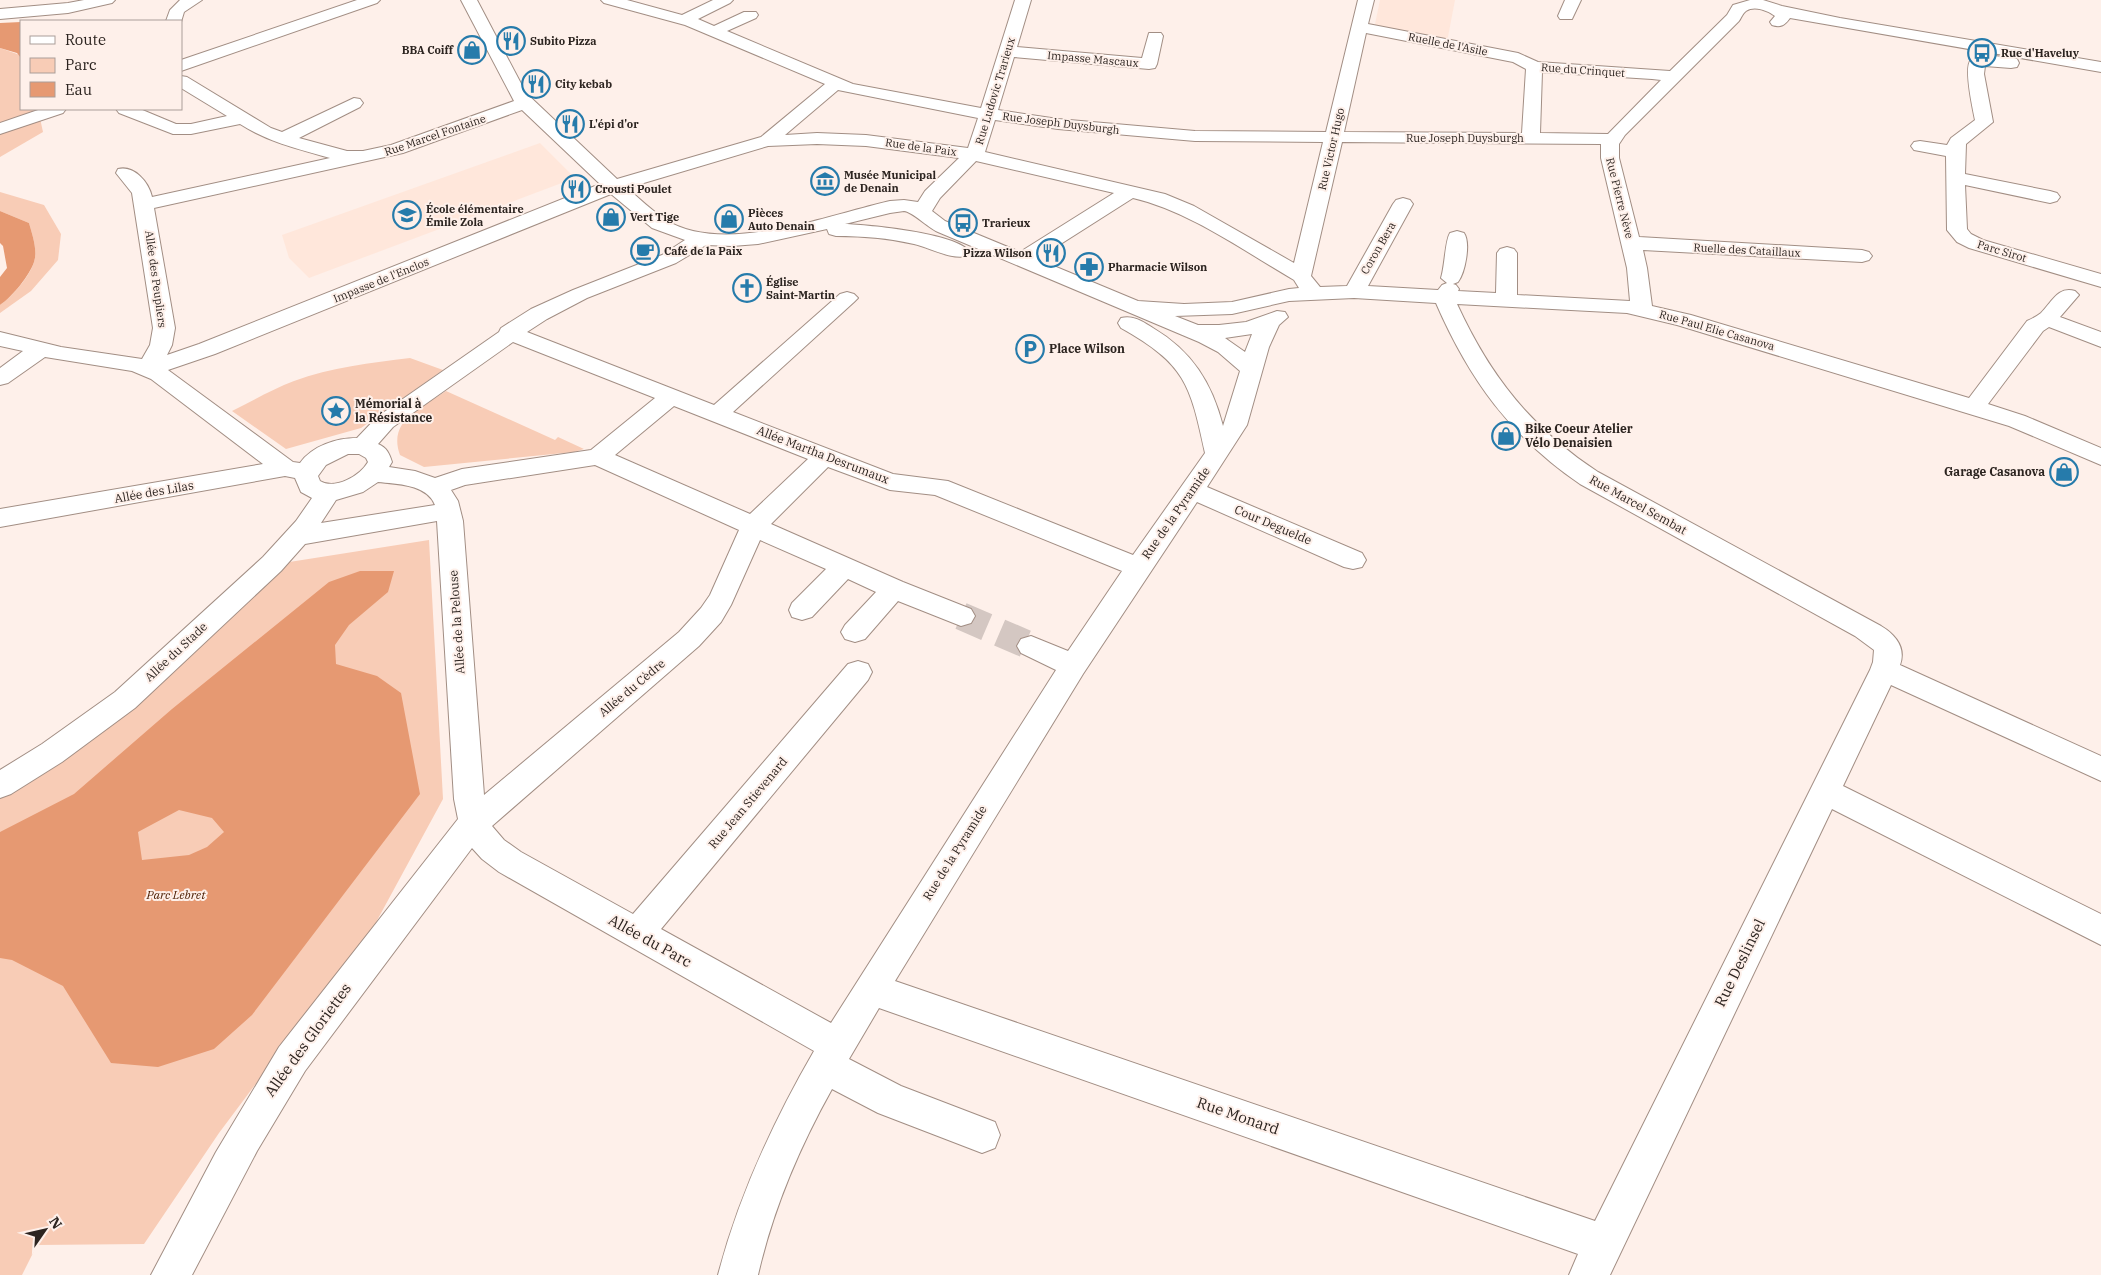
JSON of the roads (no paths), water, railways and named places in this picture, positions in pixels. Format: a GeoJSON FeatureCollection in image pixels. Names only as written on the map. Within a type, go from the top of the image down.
{"type":"FeatureCollection","features":[{"type":"Feature","properties":{"kind":"street"},"geometry":{"type":"LineString","coordinates":[[0,14],[68,8],[107,0]]}},
{"type":"Feature","properties":{"kind":"street"},"geometry":{"type":"LineString","coordinates":[[174,20],[174,15],[178,8],[194,0]]}},
{"type":"Feature","properties":{"kind":"street"},"geometry":{"type":"LineString","coordinates":[[182,66],[372,0]]}},
{"type":"Feature","properties":{"kind":"street"},"geometry":{"type":"LineString","coordinates":[[469,0],[514,88],[525,103],[613,186],[660,224],[678,233],[703,238],[745,239],[784,233],[902,205],[927,208],[944,228],[1023,259],[1133,315],[1232,308],[1281,296],[1315,295]]}},
{"type":"Feature","properties":{"kind":"street","name":"Rue Joseph Duysburgh"},"geometry":{"type":"LineString","coordinates":[[609,0],[643,3],[857,90],[987,114],[1076,127],[1180,136],[1612,139]]}},
{"type":"Feature","properties":{"kind":"street"},"geometry":{"type":"LineString","coordinates":[[684,19],[725,0]]}},
{"type":"Feature","properties":{"kind":"street","name":"Rue Ludovic Trarieux"},"geometry":{"type":"LineString","coordinates":[[927,208],[974,155],[979,146],[987,114],[1023,0]]}},
{"type":"Feature","properties":{"kind":"street","name":"Rue Victor Hugo"},"geometry":{"type":"LineString","coordinates":[[1301,276],[1366,0]]}},
{"type":"Feature","properties":{"kind":"street"},"geometry":{"type":"LineString","coordinates":[[1566,16],[1573,0]]}},
{"type":"Feature","properties":{"kind":"street"},"geometry":{"type":"LineString","coordinates":[[1760,3],[1753,15],[1840,23],[2101,67]]}},
{"type":"Feature","properties":{"kind":"street"},"geometry":{"type":"LineString","coordinates":[[715,31],[750,15]]}},
{"type":"Feature","properties":{"kind":"street","name":"Rue Pierre Nève"},"geometry":{"type":"LineString","coordinates":[[1642,310],[1632,243],[1610,158],[1609,150],[1612,139],[1712,38],[1753,15]]}},
{"type":"Feature","properties":{"kind":"street","name":"Ruelle de l'Asile"},"geometry":{"type":"LineString","coordinates":[[1359,27],[1518,58],[1534,66]]}},
{"type":"Feature","properties":{"kind":"street","name":"Impasse Mascaux"},"geometry":{"type":"LineString","coordinates":[[1007,51],[1149,64],[1155,36]]}},
{"type":"Feature","properties":{"kind":"street"},"geometry":{"type":"LineString","coordinates":[[1920,146],[1956,152],[1957,142],[1984,122],[1976,74],[1976,65],[1979,61],[1995,60],[2101,79]]}},
{"type":"Feature","properties":{"kind":"street","name":"Rue du Crinquet"},"geometry":{"type":"LineString","coordinates":[[1531,139],[1534,66],[1673,77]]}},
{"type":"Feature","properties":{"kind":"street","name":"Rue Marcel Fontaine"},"geometry":{"type":"LineString","coordinates":[[182,81],[241,118],[283,139],[337,156],[363,157],[398,148],[525,103]]}},
{"type":"Feature","properties":{"kind":"street"},"geometry":{"type":"LineString","coordinates":[[767,141],[836,83]]}},
{"type":"Feature","properties":{"kind":"street"},"geometry":{"type":"LineString","coordinates":[[283,139],[354,103]]}},
{"type":"Feature","properties":{"kind":"street"},"geometry":{"type":"LineString","coordinates":[[0,129],[54,110]]}},
{"type":"Feature","properties":{"kind":"street"},"geometry":{"type":"LineString","coordinates":[[127,110],[173,129],[191,129],[241,118]]}},
{"type":"Feature","properties":{"kind":"street","name":"Rue de la Paix"},"geometry":{"type":"LineString","coordinates":[[613,186],[767,141],[811,138],[870,140],[974,155],[1168,201],[1301,276]]}},
{"type":"Feature","properties":{"kind":"street","name":"Rue Joseph Duysburgh"},"geometry":{"type":"LineString","coordinates":[[1531,139],[1557,143],[1610,158]]}},
{"type":"Feature","properties":{"kind":"street","name":"Parc Sirot"},"geometry":{"type":"LineString","coordinates":[[1956,152],[1957,230],[1964,238],[1976,244],[2101,281]]}},
{"type":"Feature","properties":{"kind":"street"},"geometry":{"type":"LineString","coordinates":[[144,204],[363,157]]}},
{"type":"Feature","properties":{"kind":"street","name":"Allée des Peupliers"},"geometry":{"type":"LineString","coordinates":[[125,173],[139,188],[144,204],[164,328],[160,345],[148,369]]}},
{"type":"Feature","properties":{"kind":"street"},"geometry":{"type":"LineString","coordinates":[[1957,178],[2050,197]]}},
{"type":"Feature","properties":{"kind":"street","name":"Impasse de l'Enclos"},"geometry":{"type":"LineString","coordinates":[[148,369],[226,342],[613,186]]}},
{"type":"Feature","properties":{"kind":"street"},"geometry":{"type":"LineString","coordinates":[[1023,259],[1130,191]]}},
{"type":"Feature","properties":{"kind":"street","name":"Coron Bera"},"geometry":{"type":"LineString","coordinates":[[1354,292],[1403,204]]}},
{"type":"Feature","properties":{"kind":"street"},"geometry":{"type":"LineString","coordinates":[[881,210],[871,220],[874,228],[890,234],[920,230],[926,223],[927,208]]}},
{"type":"Feature","properties":{"kind":"street"},"geometry":{"type":"LineString","coordinates":[[784,233],[832,230],[890,234],[949,247],[1133,315],[1197,332],[1226,347],[1251,369]]}},
{"type":"Feature","properties":{"kind":"street"},"geometry":{"type":"LineString","coordinates":[[1448,288],[1455,266],[1457,237]]}},
{"type":"Feature","properties":{"kind":"street"},"geometry":{"type":"LineString","coordinates":[[363,446],[386,422],[509,333],[554,305],[669,259],[703,238]]}},
{"type":"Feature","properties":{"kind":"street","name":"Ruelle des Cataillaux"},"geometry":{"type":"LineString","coordinates":[[1632,243],[1862,256]]}},
{"type":"Feature","properties":{"kind":"street"},"geometry":{"type":"LineString","coordinates":[[1506,300],[1507,253]]}},
{"type":"Feature","properties":{"kind":"street"},"geometry":{"type":"LineString","coordinates":[[1301,276],[1315,295]]}},
{"type":"Feature","properties":{"kind":"street","name":"Rue Paul Elie Casanova"},"geometry":{"type":"LineString","coordinates":[[1315,295],[1448,288],[1506,300],[1614,306],[1642,310],[1683,320],[1974,407],[2017,421],[2101,457]]}},
{"type":"Feature","properties":{"kind":"street","name":"Rue Marcel Sembat"},"geometry":{"type":"LineString","coordinates":[[1448,288],[1482,373],[1498,396],[1522,424],[1553,454],[1589,478],[1864,629],[1884,643],[1887,661],[2101,769]]}},
{"type":"Feature","properties":{"kind":"street"},"geometry":{"type":"LineString","coordinates":[[1197,332],[1237,331],[1256,327],[1315,295]]}},
{"type":"Feature","properties":{"kind":"street"},"geometry":{"type":"LineString","coordinates":[[1974,407],[2035,326],[2047,319],[2068,295]]}},
{"type":"Feature","properties":{"kind":"street"},"geometry":{"type":"LineString","coordinates":[[717,414],[847,298]]}},
{"type":"Feature","properties":{"kind":"street","name":"Rue de la Pyramide"},"geometry":{"type":"LineString","coordinates":[[1217,454],[1207,413],[1190,370],[1187,353],[1191,340],[1197,332],[1215,317],[1232,308]]}},
{"type":"Feature","properties":{"kind":"street","name":"Rue de la Pyramide"},"geometry":{"type":"LineString","coordinates":[[1133,315],[1146,332],[1171,351],[1190,370]]}},
{"type":"Feature","properties":{"kind":"street"},"geometry":{"type":"LineString","coordinates":[[2047,319],[2101,340]]}},
{"type":"Feature","properties":{"kind":"street","name":"Rue de la Pyramide"},"geometry":{"type":"LineString","coordinates":[[738,1275],[764,1190],[778,1156],[832,1056],[871,989],[1074,666],[1138,567],[1217,454],[1238,419],[1260,339],[1270,321]]}},
{"type":"Feature","properties":{"kind":"street","name":"Allée Martha Desrumaux"},"geometry":{"type":"LineString","coordinates":[[509,333],[890,482],[938,487],[1138,567]]}},
{"type":"Feature","properties":{"kind":"street"},"geometry":{"type":"LineString","coordinates":[[0,339],[40,350],[136,365],[148,369],[174,383],[296,470],[315,489],[329,492],[355,487],[375,473],[380,462],[379,456],[371,449],[363,446],[348,446],[326,453],[296,470]]}},
{"type":"Feature","properties":{"kind":"street"},"geometry":{"type":"LineString","coordinates":[[0,378],[40,350]]}},
{"type":"Feature","properties":{"kind":"street"},"geometry":{"type":"LineString","coordinates":[[598,457],[672,396]]}},
{"type":"Feature","properties":{"kind":"street","name":"Allée du Cèdre"},"geometry":{"type":"LineString","coordinates":[[473,823],[674,653],[700,628],[729,585],[754,525],[825,456]]}},
{"type":"Feature","properties":{"kind":"street"},"geometry":{"type":"LineString","coordinates":[[375,473],[418,481],[434,487],[462,477],[598,457],[894,589],[961,616]]}},
{"type":"Feature","properties":{"kind":"street","name":"Allée des Lilas"},"geometry":{"type":"LineString","coordinates":[[0,518],[296,470]]}},
{"type":"Feature","properties":{"kind":"street","name":"Allée de la Pelouse"},"geometry":{"type":"LineString","coordinates":[[434,487],[443,495],[448,511],[451,533],[469,799],[473,823]]}},
{"type":"Feature","properties":{"kind":"street","name":"Cour Deguelde"},"geometry":{"type":"LineString","coordinates":[[1193,490],[1353,560]]}},
{"type":"Feature","properties":{"kind":"street","name":"Allée du Stade"},"geometry":{"type":"LineString","coordinates":[[0,785],[52,753],[125,700],[272,564],[298,536],[329,492]]}},
{"type":"Feature","properties":{"kind":"street"},"geometry":{"type":"LineString","coordinates":[[298,536],[448,511]]}},
{"type":"Feature","properties":{"kind":"street"},"geometry":{"type":"LineString","coordinates":[[802,610],[845,566]]}},
{"type":"Feature","properties":{"kind":"street"},"geometry":{"type":"LineString","coordinates":[[855,632],[894,589]]}},
{"type":"Feature","properties":{"kind":"street"},"geometry":{"type":"LineString","coordinates":[[1031,646],[1074,666]]}},
{"type":"Feature","properties":{"kind":"street","name":"Rue Deslinsel"},"geometry":{"type":"LineString","coordinates":[[1596,1260],[1887,661]]}},
{"type":"Feature","properties":{"kind":"street","name":"Rue Jean Stievenard"},"geometry":{"type":"LineString","coordinates":[[637,933],[858,672]]}},
{"type":"Feature","properties":{"kind":"street"},"geometry":{"type":"LineString","coordinates":[[1825,791],[2101,930]]}},
{"type":"Feature","properties":{"kind":"street","name":"Allée du Parc"},"geometry":{"type":"LineString","coordinates":[[473,823],[488,847],[498,854],[637,933],[832,1056],[891,1100],[982,1135]]}},
{"type":"Feature","properties":{"kind":"street","name":"Allée des Gloriettes"},"geometry":{"type":"LineString","coordinates":[[171,1275],[235,1152],[268,1095],[292,1059],[473,823]]}},
{"type":"Feature","properties":{"kind":"street","name":"Rue Monard"},"geometry":{"type":"LineString","coordinates":[[871,989],[1596,1260]]}},
{"type":"Feature","properties":{"kind":"water"},"geometry":{"type":"Polygon","coordinates":[[[20,22],[20,57],[17,53],[0,48],[0,23],[20,22]]]}},
{"type":"Feature","properties":{"kind":"water"},"geometry":{"type":"Polygon","coordinates":[[[0,211],[29,223],[34,242],[35,257],[25,279],[10,297],[0,305],[0,277],[7,268],[3,246],[0,243],[0,211]]]}},
{"type":"Feature","properties":{"kind":"water"},"geometry":{"type":"Polygon","coordinates":[[[360,571],[394,571],[388,592],[349,625],[335,645],[336,664],[377,676],[401,693],[420,794],[252,1015],[214,1049],[158,1067],[111,1063],[63,986],[12,960],[0,958],[0,832],[74,794],[172,709],[329,582],[360,571]],[[179,810],[138,832],[142,860],[189,855],[207,847],[224,832],[212,818],[179,810]]]}},
{"type":"Feature","properties":{"kind":"tunnel"},"geometry":{"type":"LineString","coordinates":[[961,616],[1031,646]]}},
{"type":"Feature","properties":{"kind":"place","name":"Subito Pizza"},"geometry":{"type":"Point","coordinates":[511,41]}},
{"type":"Feature","properties":{"kind":"place","name":"BBA Coiff"},"geometry":{"type":"Point","coordinates":[472,50]}},
{"type":"Feature","properties":{"kind":"place","name":"Rue d'Haveluy"},"geometry":{"type":"Point","coordinates":[1982,53]}},
{"type":"Feature","properties":{"kind":"place","name":"City kebab"},"geometry":{"type":"Point","coordinates":[536,84]}},
{"type":"Feature","properties":{"kind":"place","name":"L'épi d'or"},"geometry":{"type":"Point","coordinates":[570,124]}},
{"type":"Feature","properties":{"kind":"place","name":"Musée Municipal de Denain"},"geometry":{"type":"Point","coordinates":[825,181]}},
{"type":"Feature","properties":{"kind":"place","name":"Crousti Poulet"},"geometry":{"type":"Point","coordinates":[576,189]}},
{"type":"Feature","properties":{"kind":"place","name":"École élémentaire Émile Zola"},"geometry":{"type":"Point","coordinates":[407,215]}},
{"type":"Feature","properties":{"kind":"place","name":"Vert Tige"},"geometry":{"type":"Point","coordinates":[611,217]}},
{"type":"Feature","properties":{"kind":"place","name":"Pièces Auto Denain"},"geometry":{"type":"Point","coordinates":[729,219]}},
{"type":"Feature","properties":{"kind":"place","name":"Trarieux"},"geometry":{"type":"Point","coordinates":[963,223]}},
{"type":"Feature","properties":{"kind":"place","name":"Café de la Paix"},"geometry":{"type":"Point","coordinates":[645,251]}},
{"type":"Feature","properties":{"kind":"place","name":"Pizza Wilson"},"geometry":{"type":"Point","coordinates":[1051,253]}},
{"type":"Feature","properties":{"kind":"place","name":"Pharmacie Wilson"},"geometry":{"type":"Point","coordinates":[1089,267]}},
{"type":"Feature","properties":{"kind":"place","name":"Église Saint-Martin"},"geometry":{"type":"Point","coordinates":[747,288]}},
{"type":"Feature","properties":{"kind":"place","name":"Place Wilson"},"geometry":{"type":"Point","coordinates":[1030,349]}},
{"type":"Feature","properties":{"kind":"place","name":"Mémorial à la Résistance"},"geometry":{"type":"Point","coordinates":[336,411]}},
{"type":"Feature","properties":{"kind":"place","name":"Bike Coeur Atelier Vélo Denaisien"},"geometry":{"type":"Point","coordinates":[1506,436]}},
{"type":"Feature","properties":{"kind":"place","name":"Garage Casanova"},"geometry":{"type":"Point","coordinates":[2064,472]}},
{"type":"Feature","properties":{"kind":"park label","name":"Parc Lebret"},"geometry":{"type":"Point","coordinates":[176,895]}}]}
